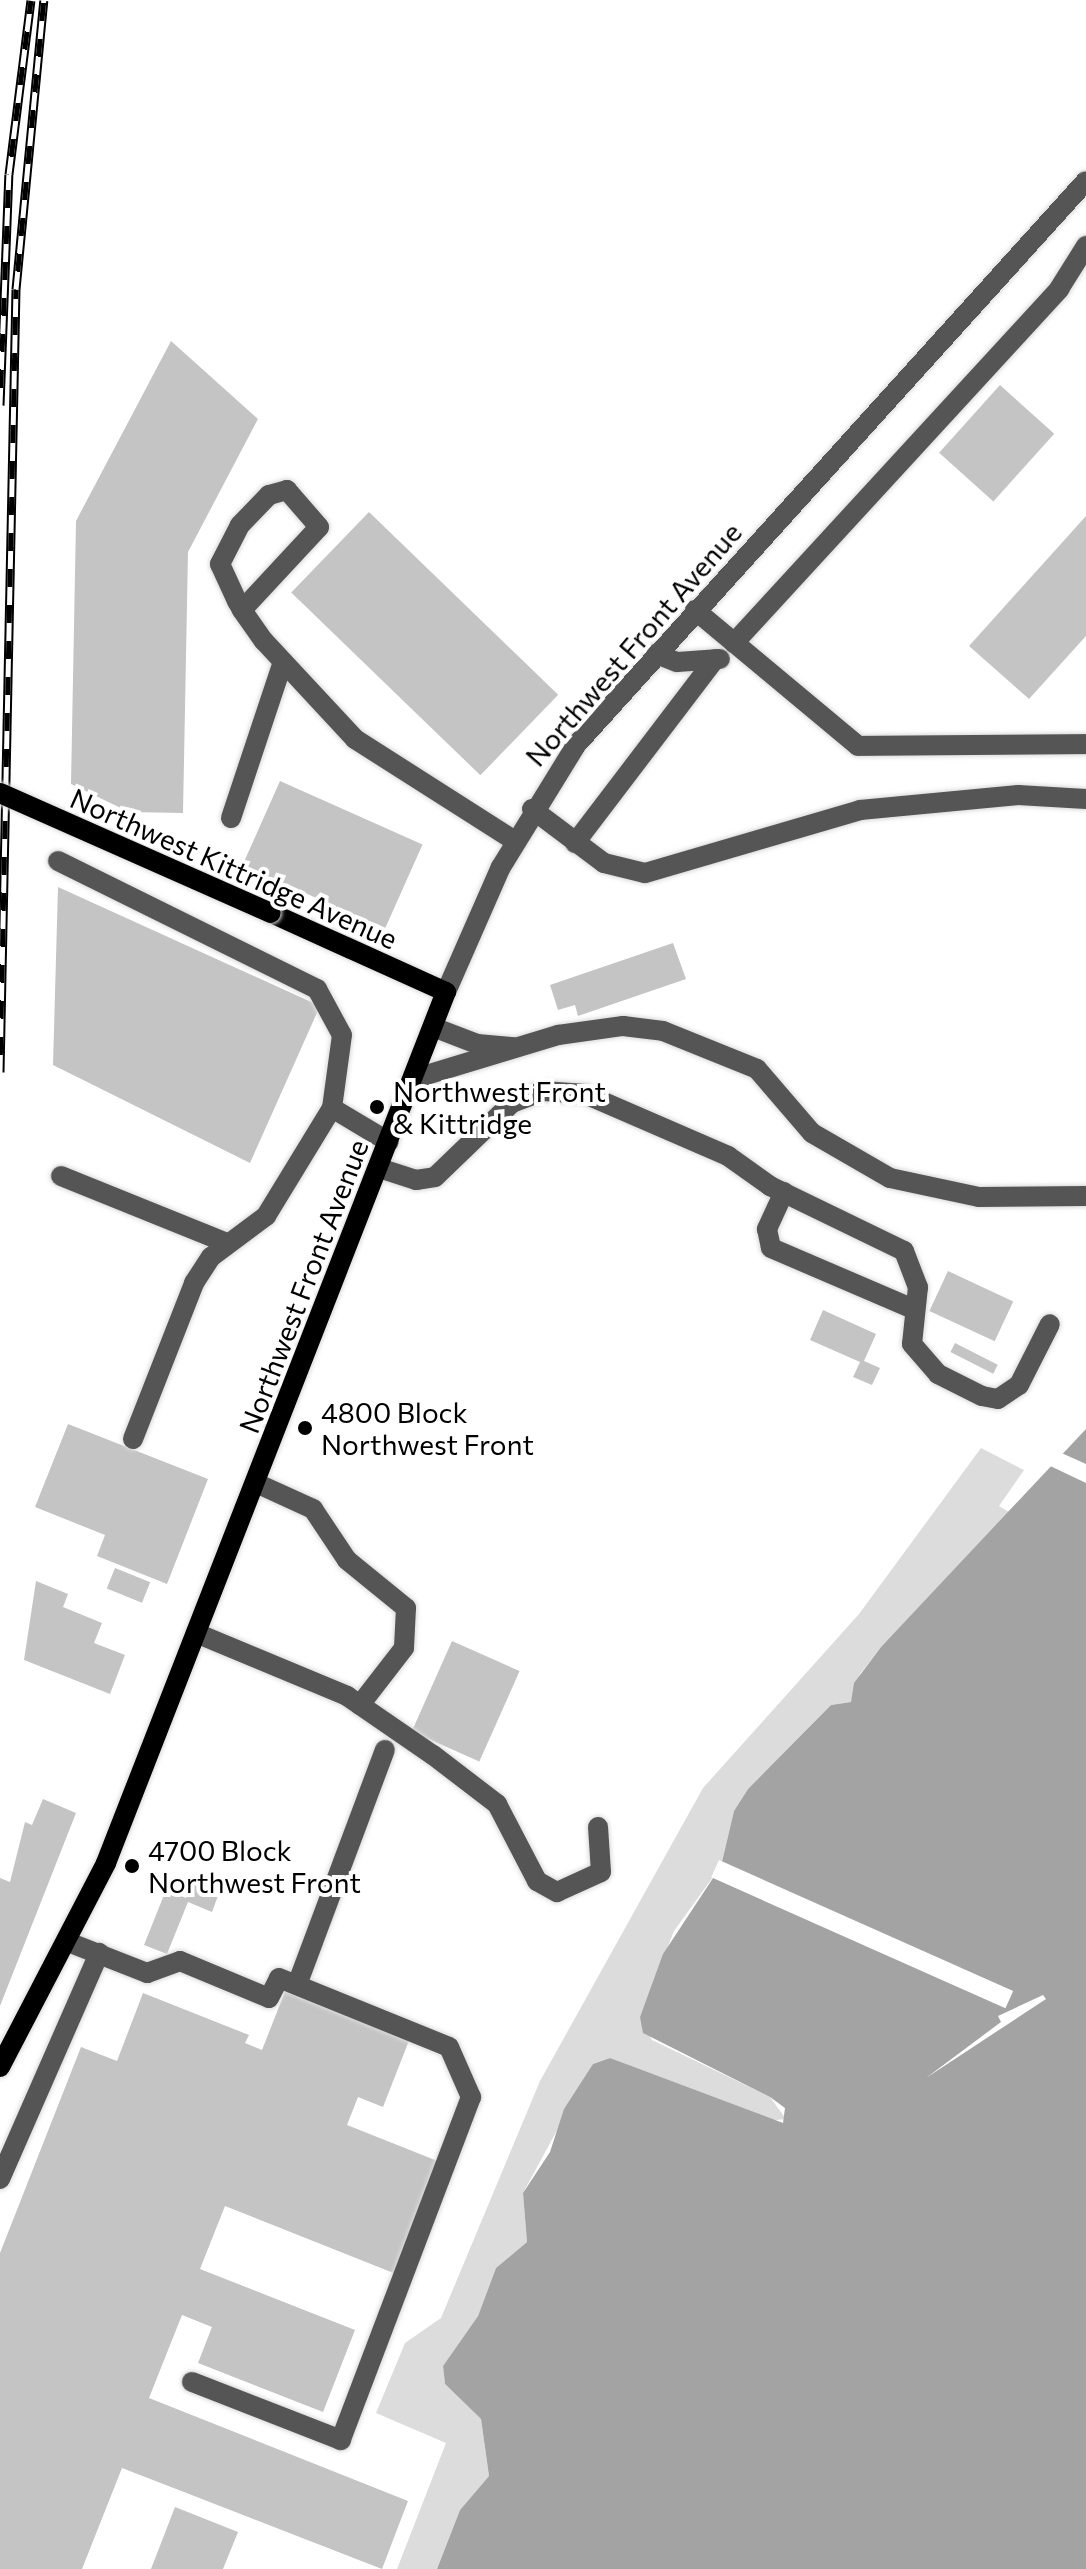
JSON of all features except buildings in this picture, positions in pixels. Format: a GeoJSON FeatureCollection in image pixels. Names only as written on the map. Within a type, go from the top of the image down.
{"type":"FeatureCollection","features":[{"type":"Feature","properties":{"kind":"main road","name":"Northwest Kittridge Avenue"},"geometry":{"type":"LineString","coordinates":[[0,793],[446,992]]}},
{"type":"Feature","properties":{"kind":"main road","name":"Northwest Front Avenue"},"geometry":{"type":"LineString","coordinates":[[0,2067],[68,1942],[256,1483],[446,992]]}},
{"type":"Feature","properties":{"kind":"street","name":"Northwest Front Avenue"},"geometry":{"type":"LineString","coordinates":[[446,992],[532,809],[656,654],[1086,181]]}},
{"type":"Feature","properties":{"kind":"street"},"geometry":{"type":"LineString","coordinates":[[656,654],[677,662],[715,659],[741,650],[1065,279],[1086,246]]}},
{"type":"Feature","properties":{"kind":"street"},"geometry":{"type":"LineString","coordinates":[[1065,279],[1086,277]]}},
{"type":"Feature","properties":{"kind":"street"},"geometry":{"type":"LineString","coordinates":[[242,610],[319,527],[287,490],[269,495],[240,525],[220,564],[242,610],[283,662],[355,739],[515,841]]}},
{"type":"Feature","properties":{"kind":"street"},"geometry":{"type":"LineString","coordinates":[[695,610],[843,738],[872,750],[1086,744]]}},
{"type":"Feature","properties":{"kind":"street"},"geometry":{"type":"LineString","coordinates":[[575,843],[715,659]]}},
{"type":"Feature","properties":{"kind":"street"},"geometry":{"type":"LineString","coordinates":[[231,818],[283,662]]}},
{"type":"Feature","properties":{"kind":"street"},"geometry":{"type":"LineString","coordinates":[[532,809],[604,863],[645,873],[860,810],[1018,795],[1086,799]]}},
{"type":"Feature","properties":{"kind":"street"},"geometry":{"type":"LineString","coordinates":[[58,861],[317,989],[342,1035],[332,1108],[266,1216],[227,1243],[194,1283],[133,1439]]}},
{"type":"Feature","properties":{"kind":"street"},"geometry":{"type":"LineString","coordinates":[[413,1079],[529,1045],[623,1026],[663,1031],[757,1069],[812,1133],[890,1178],[979,1197],[1086,1196]]}},
{"type":"Feature","properties":{"kind":"street"},"geometry":{"type":"LineString","coordinates":[[433,1027],[489,1046],[529,1045]]}},
{"type":"Feature","properties":{"kind":"street"},"geometry":{"type":"LineString","coordinates":[[379,1168],[416,1180],[435,1177],[512,1103],[571,1091],[728,1156],[784,1192],[904,1251],[917,1271],[912,1344],[921,1361],[998,1399],[1019,1385],[1050,1324]]}},
{"type":"Feature","properties":{"kind":"street"},"geometry":{"type":"LineString","coordinates":[[332,1108],[389,1142]]}},
{"type":"Feature","properties":{"kind":"street"},"geometry":{"type":"LineString","coordinates":[[61,1176],[227,1243]]}},
{"type":"Feature","properties":{"kind":"street"},"geometry":{"type":"LineString","coordinates":[[784,1192],[767,1229],[779,1256],[913,1309]]}},
{"type":"Feature","properties":{"kind":"street"},"geometry":{"type":"LineString","coordinates":[[256,1483],[313,1509],[340,1553],[406,1608],[404,1648],[360,1705]]}},
{"type":"Feature","properties":{"kind":"street"},"geometry":{"type":"LineString","coordinates":[[196,1633],[360,1705],[497,1804],[537,1881],[557,1892],[601,1872],[598,1827]]}},
{"type":"Feature","properties":{"kind":"street"},"geometry":{"type":"LineString","coordinates":[[297,1985],[385,1750]]}},
{"type":"Feature","properties":{"kind":"street"},"geometry":{"type":"LineString","coordinates":[[68,1942],[147,1973],[180,1961],[269,1998],[279,1978],[449,2047],[471,2097],[341,2440],[192,2382]]}},
{"type":"Feature","properties":{"kind":"street"},"geometry":{"type":"LineString","coordinates":[[0,2177],[99,1953]]}},
{"type":"Feature","properties":{"kind":"shaded area"},"geometry":{"type":"Polygon","coordinates":[[[1086,1429],[1086,2569],[437,2569],[460,2510],[489,2476],[481,2419],[445,2384],[443,2366],[478,2316],[496,2268],[527,2242],[523,2193],[550,2152],[564,2109],[593,2064],[610,2058],[783,2123],[785,2108],[770,2097],[643,2033],[640,2017],[663,1954],[721,1866],[734,1811],[748,1789],[831,1705],[851,1702],[854,1683],[881,1647],[1086,1429]]]}},
{"type":"Feature","properties":{"kind":"shaded area"},"geometry":{"type":"Polygon","coordinates":[[[981,1448],[1024,1470],[999,1506],[1009,1512],[881,1647],[860,1674],[851,1702],[831,1705],[748,1789],[734,1811],[721,1866],[674,1931],[640,2017],[652,2040],[770,2097],[786,2119],[766,2121],[610,2058],[593,2064],[523,2193],[527,2242],[496,2268],[478,2316],[443,2366],[445,2384],[481,2419],[489,2476],[460,2510],[437,2569],[397,2569],[446,2443],[376,2413],[405,2343],[441,2318],[540,2081],[703,1788],[859,1614],[981,1448]]]}},
{"type":"Feature","properties":{"kind":"pier"},"geometry":{"type":"Polygon","coordinates":[[[1057,1451],[1086,1464],[1086,1483],[1044,1463],[1057,1451]]]}},
{"type":"Feature","properties":{"kind":"pier"},"geometry":{"type":"Polygon","coordinates":[[[719,1860],[1013,1991],[1005,2008],[711,1877],[719,1860]]]}},
{"type":"Feature","properties":{"kind":"pier"},"geometry":{"type":"Polygon","coordinates":[[[1043,1995],[1046,1999],[926,2078],[1001,2022],[998,2016],[1043,1995]]]}},
{"type":"Feature","properties":{"kind":"railway"},"geometry":{"type":"LineString","coordinates":[[0,405],[9,174],[31,0]]}},
{"type":"Feature","properties":{"kind":"railway"},"geometry":{"type":"LineString","coordinates":[[0,1072],[16,289],[44,0]]}},
{"type":"Feature","properties":{"kind":"place","name":"Northwest Front & Kittridge"},"geometry":{"type":"Point","coordinates":[377,1107]}},
{"type":"Feature","properties":{"kind":"place","name":"4800 Block Northwest Front"},"geometry":{"type":"Point","coordinates":[305,1428]}},
{"type":"Feature","properties":{"kind":"place","name":"4700 Block Northwest Front"},"geometry":{"type":"Point","coordinates":[132,1866]}}]}
